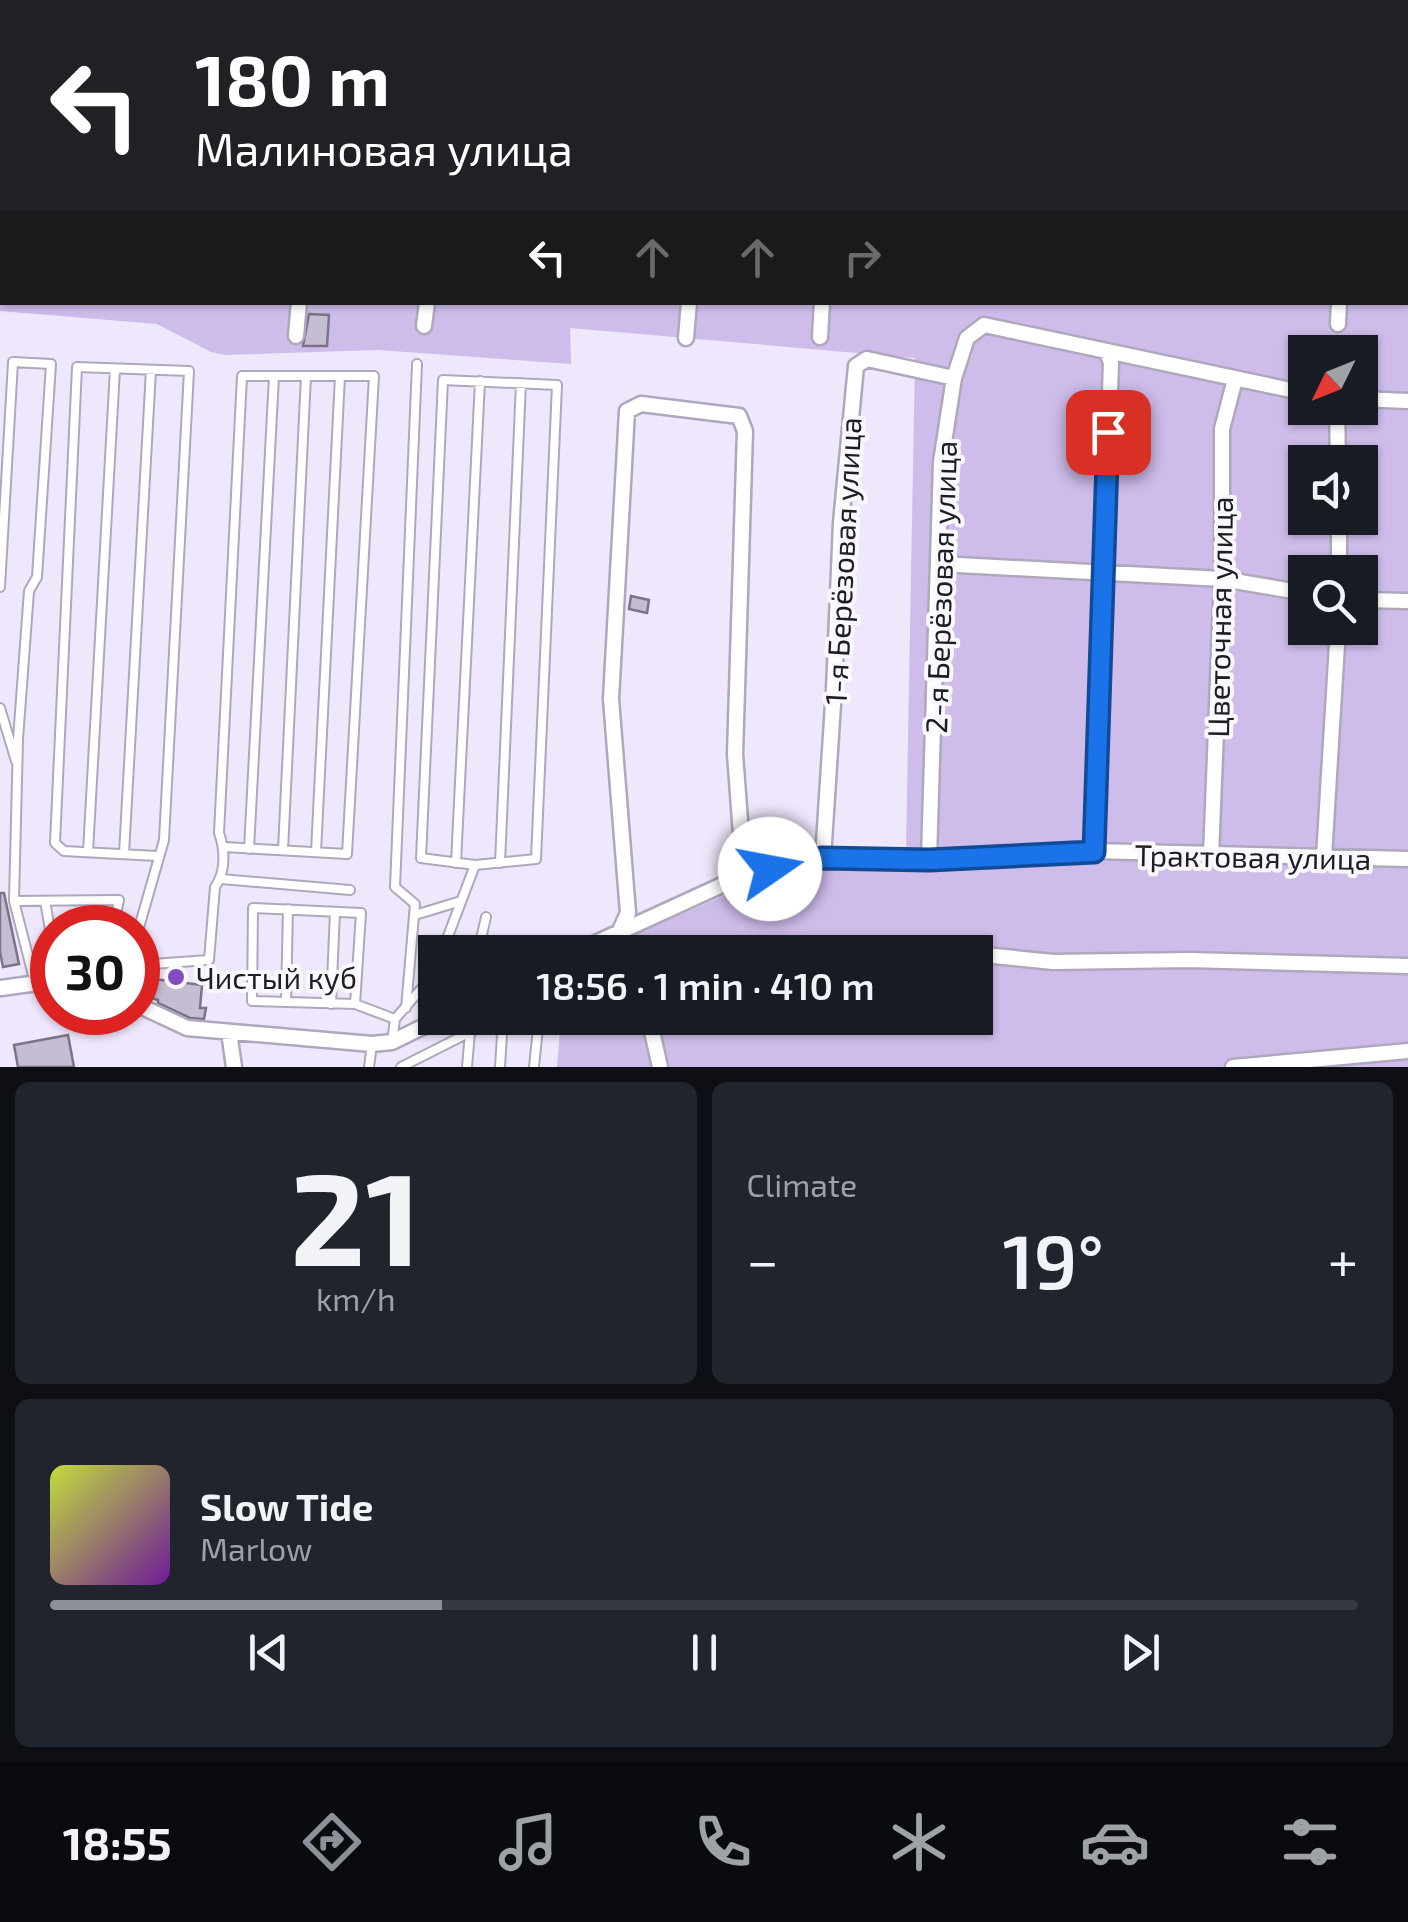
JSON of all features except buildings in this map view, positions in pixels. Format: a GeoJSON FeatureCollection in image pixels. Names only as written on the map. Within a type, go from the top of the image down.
{"type":"FeatureCollection","features":[{"type":"Feature","properties":{"kind":"street"},"geometry":{"type":"LineString","coordinates":[[296,336],[299,305]]}},
{"type":"Feature","properties":{"kind":"street"},"geometry":{"type":"LineString","coordinates":[[424,326],[427,305]]}},
{"type":"Feature","properties":{"kind":"street"},"geometry":{"type":"LineString","coordinates":[[686,338],[690,305]]}},
{"type":"Feature","properties":{"kind":"street"},"geometry":{"type":"LineString","coordinates":[[820,338],[822,305]]}},
{"type":"Feature","properties":{"kind":"street"},"geometry":{"type":"LineString","coordinates":[[1338,324],[1340,305]]}},
{"type":"Feature","properties":{"kind":"street","name":"2-я Берёзовая улица"},"geometry":{"type":"LineString","coordinates":[[929,860],[941,462],[954,378],[967,338],[984,325],[1107,352]]}},
{"type":"Feature","properties":{"kind":"street"},"geometry":{"type":"LineString","coordinates":[[1107,352],[1288,389]]}},
{"type":"Feature","properties":{"kind":"street"},"geometry":{"type":"LineString","coordinates":[[1094,852],[1111,363],[1107,352]]}},
{"type":"Feature","properties":{"kind":"street","name":"1-я Берёзовая улица"},"geometry":{"type":"LineString","coordinates":[[822,858],[841,523],[856,366],[868,359],[954,378]]}},
{"type":"Feature","properties":{"kind":"street","name":"Цветочная улица"},"geometry":{"type":"LineString","coordinates":[[1212,856],[1222,579],[1222,429],[1236,379]]}},
{"type":"Feature","properties":{"kind":"street"},"geometry":{"type":"LineString","coordinates":[[1378,400],[1408,401]]}},
{"type":"Feature","properties":{"kind":"street"},"geometry":{"type":"LineString","coordinates":[[618,935],[628,913],[611,699],[627,411],[641,404],[739,416],[746,431],[736,754],[744,875]]}},
{"type":"Feature","properties":{"kind":"street"},"geometry":{"type":"LineString","coordinates":[[940,564],[1222,579],[1288,591]]}},
{"type":"Feature","properties":{"kind":"street"},"geometry":{"type":"LineString","coordinates":[[1378,600],[1408,601]]}},
{"type":"Feature","properties":{"kind":"street"},"geometry":{"type":"LineString","coordinates":[[1324,857],[1337,645]]}},
{"type":"Feature","properties":{"kind":"street","name":"Трактовая улица"},"geometry":{"type":"LineString","coordinates":[[618,935],[744,875],[822,858],[929,860],[1094,852],[1408,859]]}},
{"type":"Feature","properties":{"kind":"street"},"geometry":{"type":"LineString","coordinates":[[993,956],[1054,962],[1188,960],[1408,966]]}},
{"type":"Feature","properties":{"kind":"street"},"geometry":{"type":"LineString","coordinates":[[0,989],[30,984]]}},
{"type":"Feature","properties":{"kind":"street"},"geometry":{"type":"LineString","coordinates":[[160,1015],[187,1028],[372,1044],[392,1042],[418,1029]]}},
{"type":"Feature","properties":{"kind":"street"},"geometry":{"type":"LineString","coordinates":[[229,1032],[234,1067]]}},
{"type":"Feature","properties":{"kind":"street"},"geometry":{"type":"LineString","coordinates":[[653,1035],[660,1067]]}},
{"type":"Feature","properties":{"kind":"street"},"geometry":{"type":"LineString","coordinates":[[1232,1067],[1408,1051]]}},
{"type":"Feature","properties":{"kind":"lane"},"geometry":{"type":"LineString","coordinates":[[0,587],[13,362],[51,364],[37,577],[29,591],[18,765],[14,901],[30,961]]}},
{"type":"Feature","properties":{"kind":"lane"},"geometry":{"type":"LineString","coordinates":[[406,1008],[414,904],[395,887],[418,364]]}},
{"type":"Feature","properties":{"kind":"lane"},"geometry":{"type":"LineString","coordinates":[[145,905],[164,840],[189,371],[77,367],[55,843],[64,851],[157,856]]}},
{"type":"Feature","properties":{"kind":"lane"},"geometry":{"type":"LineString","coordinates":[[88,852],[115,368]]}},
{"type":"Feature","properties":{"kind":"lane"},"geometry":{"type":"LineString","coordinates":[[124,854],[151,370]]}},
{"type":"Feature","properties":{"kind":"lane"},"geometry":{"type":"LineString","coordinates":[[160,963],[209,960],[215,887],[221,879],[224,847],[219,834],[242,376],[374,376],[347,854],[224,847]]}},
{"type":"Feature","properties":{"kind":"lane"},"geometry":{"type":"LineString","coordinates":[[249,848],[274,376]]}},
{"type":"Feature","properties":{"kind":"lane"},"geometry":{"type":"LineString","coordinates":[[283,850],[306,376]]}},
{"type":"Feature","properties":{"kind":"lane"},"geometry":{"type":"LineString","coordinates":[[316,852],[340,376]]}},
{"type":"Feature","properties":{"kind":"lane"},"geometry":{"type":"LineString","coordinates":[[443,380],[521,383],[557,385],[536,860],[474,865],[421,858],[443,380]]}},
{"type":"Feature","properties":{"kind":"lane"},"geometry":{"type":"LineString","coordinates":[[456,863],[480,382]]}},
{"type":"Feature","properties":{"kind":"lane"},"geometry":{"type":"LineString","coordinates":[[500,863],[521,383]]}},
{"type":"Feature","properties":{"kind":"lane"},"geometry":{"type":"LineString","coordinates":[[0,708],[6,738],[18,765]]}},
{"type":"Feature","properties":{"kind":"lane"},"geometry":{"type":"LineString","coordinates":[[448,935],[474,865]]}},
{"type":"Feature","properties":{"kind":"lane"},"geometry":{"type":"LineString","coordinates":[[221,879],[350,890]]}},
{"type":"Feature","properties":{"kind":"lane"},"geometry":{"type":"LineString","coordinates":[[45,900],[46,905]]}},
{"type":"Feature","properties":{"kind":"lane"},"geometry":{"type":"LineString","coordinates":[[14,901],[119,900],[118,905]]}},
{"type":"Feature","properties":{"kind":"lane"},"geometry":{"type":"LineString","coordinates":[[415,915],[461,901]]}},
{"type":"Feature","properties":{"kind":"lane"},"geometry":{"type":"LineString","coordinates":[[354,1004],[361,914],[254,908],[252,1001],[354,1004],[395,1019]]}},
{"type":"Feature","properties":{"kind":"lane"},"geometry":{"type":"LineString","coordinates":[[286,1002],[288,910]]}},
{"type":"Feature","properties":{"kind":"lane"},"geometry":{"type":"LineString","coordinates":[[332,1004],[336,912]]}},
{"type":"Feature","properties":{"kind":"lane"},"geometry":{"type":"LineString","coordinates":[[482,935],[486,917]]}},
{"type":"Feature","properties":{"kind":"lane"},"geometry":{"type":"LineString","coordinates":[[392,1042],[395,1019],[418,994]]}},
{"type":"Feature","properties":{"kind":"lane"},"geometry":{"type":"LineString","coordinates":[[401,1067],[464,1035]]}},
{"type":"Feature","properties":{"kind":"lane"},"geometry":{"type":"LineString","coordinates":[[467,1067],[470,1035]]}},
{"type":"Feature","properties":{"kind":"lane"},"geometry":{"type":"LineString","coordinates":[[500,1067],[501,1035]]}},
{"type":"Feature","properties":{"kind":"lane"},"geometry":{"type":"LineString","coordinates":[[534,1067],[537,1035]]}},
{"type":"Feature","properties":{"kind":"lane"},"geometry":{"type":"LineString","coordinates":[[369,1067],[372,1044]]}},
{"type":"Feature","properties":{"kind":"lane"},"geometry":{"type":"LineString","coordinates":[[431,1067],[432,1051]]}},
{"type":"Feature","properties":{"kind":"shaded area"},"geometry":{"type":"Polygon","coordinates":[[[0,305],[1408,305],[1408,1067],[557,1067],[560,1035],[993,1035],[993,935],[634,935],[817,855],[906,849],[915,358],[570,328],[571,364],[378,350],[225,355],[211,352],[157,324],[0,311],[0,305]]]}},
{"type":"Feature","properties":{"kind":"place","name":"Чистый куб"},"geometry":{"type":"Point","coordinates":[176,977]}},
{"type":"Feature","properties":{"kind":"route"},"geometry":{"type":"LineString","coordinates":[[770,869],[822,858],[929,860],[1094,852],[1108,432]]}}]}
